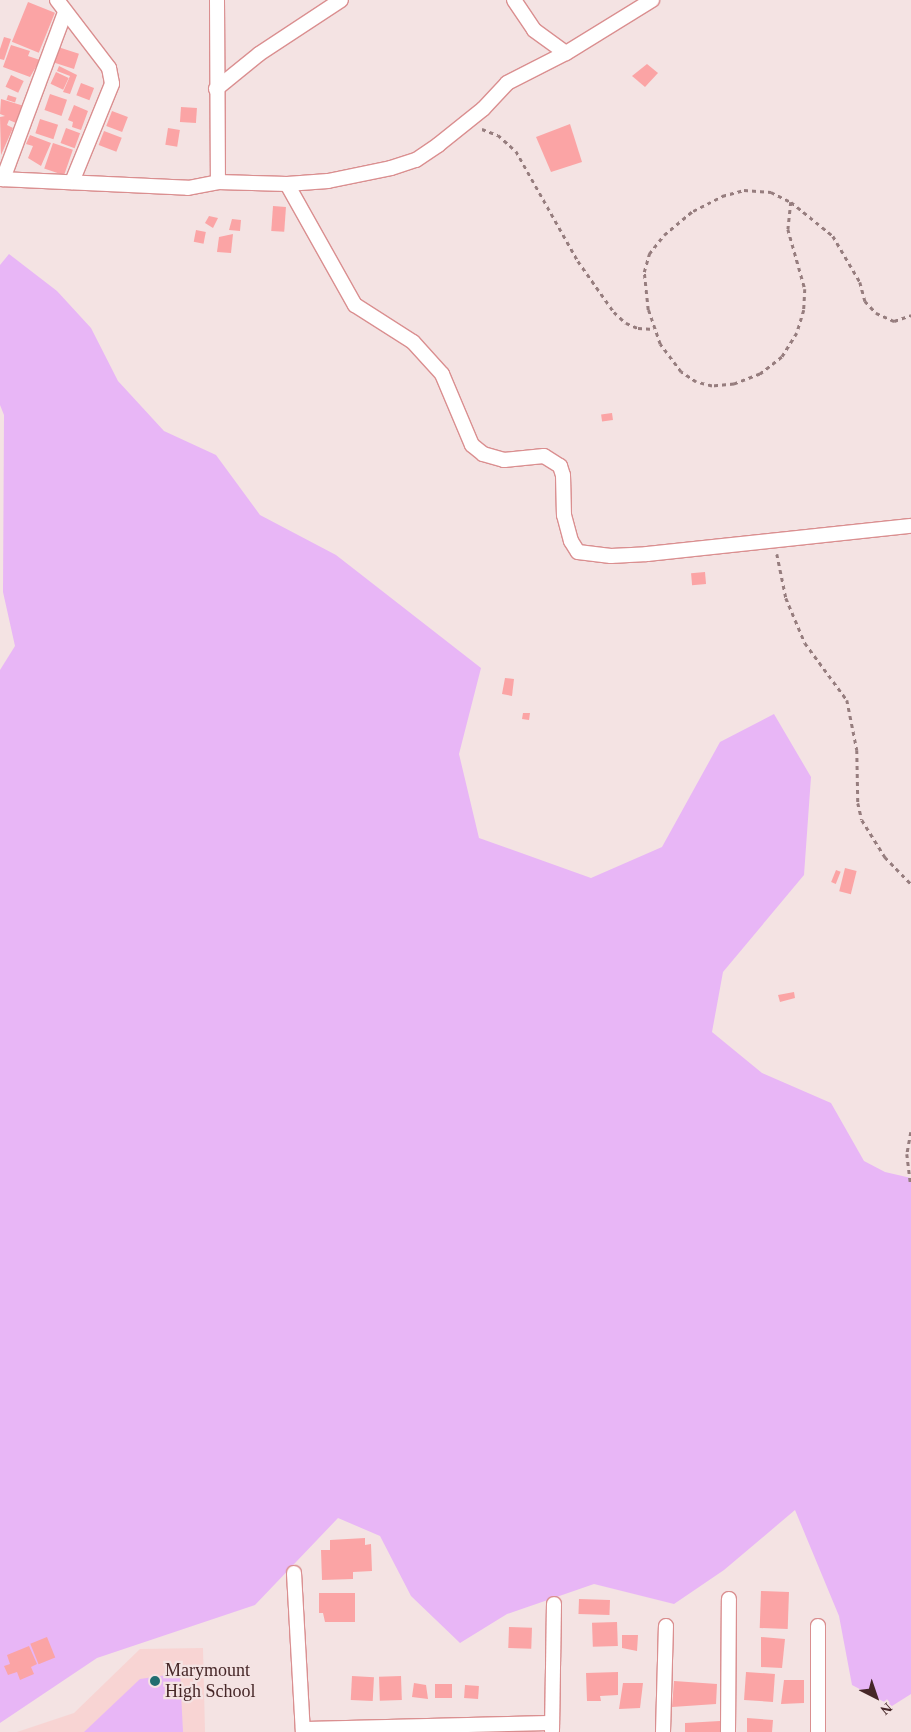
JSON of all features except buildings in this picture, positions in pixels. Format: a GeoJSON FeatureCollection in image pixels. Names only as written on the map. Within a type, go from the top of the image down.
{"type":"FeatureCollection","features":[{"type":"Feature","properties":{"kind":"street"},"geometry":{"type":"LineString","coordinates":[[57,0],[109,68],[112,84],[72,182]]}},
{"type":"Feature","properties":{"kind":"street"},"geometry":{"type":"LineString","coordinates":[[217,0],[218,182]]}},
{"type":"Feature","properties":{"kind":"street"},"geometry":{"type":"LineString","coordinates":[[216,89],[259,54],[341,0]]}},
{"type":"Feature","properties":{"kind":"street"},"geometry":{"type":"LineString","coordinates":[[514,0],[534,30],[566,53]]}},
{"type":"Feature","properties":{"kind":"street"},"geometry":{"type":"LineString","coordinates":[[65,12],[2,179],[188,188],[218,182],[286,184],[363,175],[416,160],[467,122],[507,83],[566,53],[652,0]]}},
{"type":"Feature","properties":{"kind":"street"},"geometry":{"type":"LineString","coordinates":[[286,184],[355,305],[414,342],[442,374],[472,445],[483,454],[504,460],[544,456],[560,466],[564,475],[564,515],[571,541],[578,552],[611,556],[775,542],[911,526]]}},
{"type":"Feature","properties":{"kind":"street"},"geometry":{"type":"LineString","coordinates":[[294,1573],[303,1731],[552,1728],[554,1604]]}},
{"type":"Feature","properties":{"kind":"street"},"geometry":{"type":"LineString","coordinates":[[728,1732],[729,1599]]}},
{"type":"Feature","properties":{"kind":"street"},"geometry":{"type":"LineString","coordinates":[[663,1732],[666,1626]]}},
{"type":"Feature","properties":{"kind":"street"},"geometry":{"type":"LineString","coordinates":[[818,1626],[818,1732]]}},
{"type":"Feature","properties":{"kind":"path"},"geometry":{"type":"LineString","coordinates":[[467,122],[498,134],[516,151],[578,261],[614,312],[626,323],[638,328],[654,328]]}},
{"type":"Feature","properties":{"kind":"path"},"geometry":{"type":"LineString","coordinates":[[791,202],[788,229],[804,289],[804,310],[797,333],[782,357],[760,374],[734,384],[712,386],[696,382],[681,372],[667,358],[654,328],[644,292],[644,272],[650,254],[664,235],[693,211],[722,196],[744,190],[771,192],[791,202],[833,236],[860,282],[865,301],[876,314],[894,321],[911,315]]}},
{"type":"Feature","properties":{"kind":"path"},"geometry":{"type":"LineString","coordinates":[[775,542],[786,598],[804,643],[847,700],[857,750],[858,803],[862,820],[885,857],[911,884]]}},
{"type":"Feature","properties":{"kind":"path"},"geometry":{"type":"LineString","coordinates":[[911,1132],[908,1154],[911,1185]]}},
{"type":"Feature","properties":{"kind":"shaded area"},"geometry":{"type":"Polygon","coordinates":[[[9,254],[57,291],[91,328],[118,381],[164,431],[216,455],[260,515],[336,555],[481,668],[459,754],[479,838],[591,878],[662,847],[720,742],[774,714],[811,777],[804,875],[723,972],[712,1032],[762,1073],[831,1103],[864,1161],[885,1172],[911,1178],[911,1694],[892,1706],[852,1685],[839,1616],[795,1510],[724,1570],[674,1604],[594,1584],[507,1614],[460,1643],[411,1596],[380,1536],[338,1518],[255,1605],[97,1658],[0,1723],[0,670],[15,646],[3,592],[4,415],[0,405],[0,265],[9,254]]]}},
{"type":"Feature","properties":{"kind":"shaded area","name":"Marymount High School"},"geometry":{"type":"Polygon","coordinates":[[[203,1648],[205,1732],[17,1732],[74,1713],[140,1649],[203,1648]]]}},
{"type":"Feature","properties":{"kind":"shaded area"},"geometry":{"type":"Polygon","coordinates":[[[180,1673],[183,1732],[84,1732],[140,1679],[180,1673]]]}},
{"type":"Feature","properties":{"kind":"place","name":"Marymount High School"},"geometry":{"type":"Point","coordinates":[155,1681]}}]}
